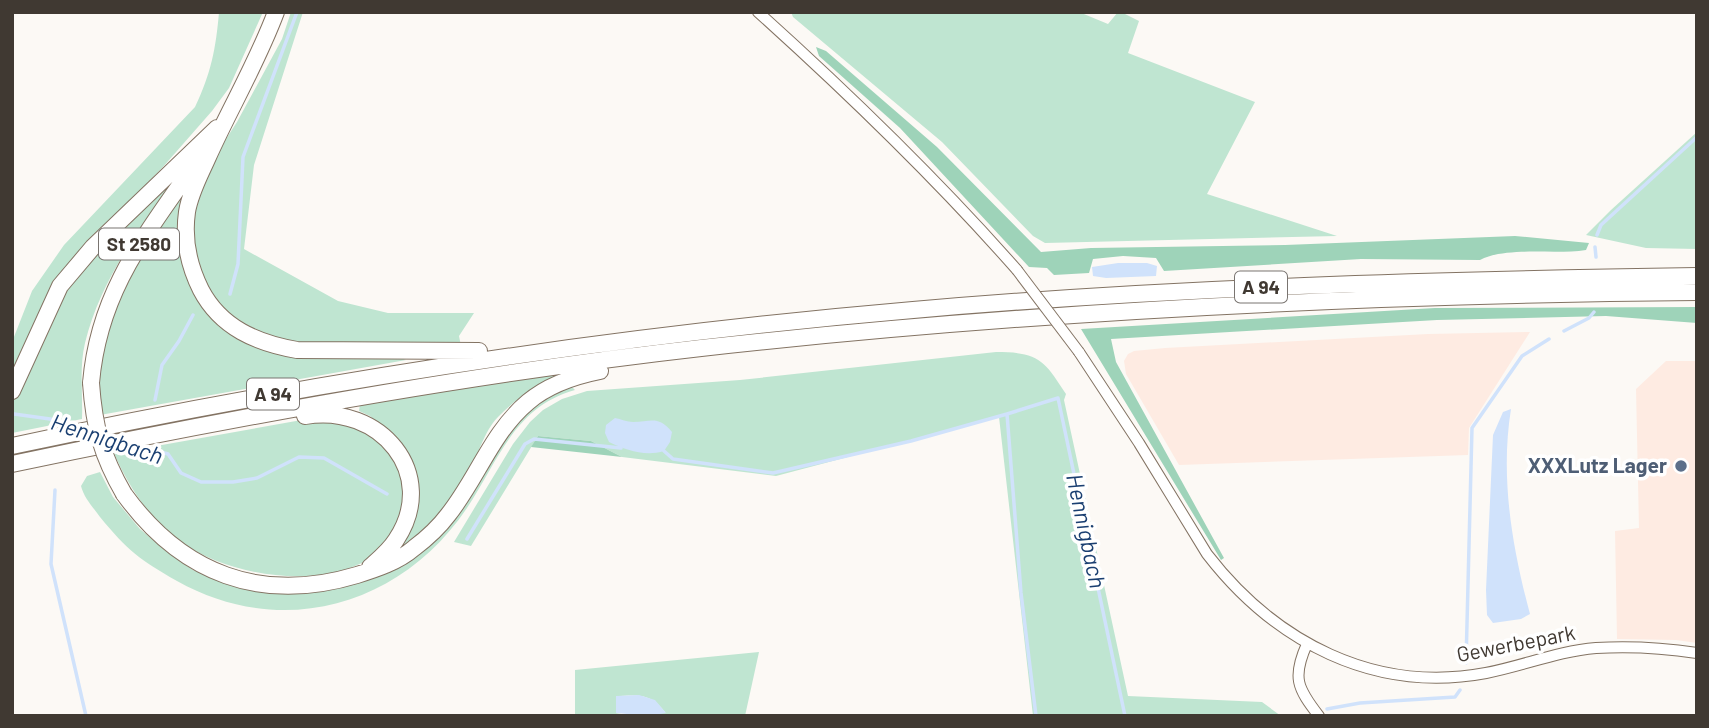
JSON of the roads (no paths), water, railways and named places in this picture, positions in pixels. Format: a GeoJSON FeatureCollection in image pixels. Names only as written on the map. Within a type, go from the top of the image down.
{"type":"FeatureCollection","features":[{"type":"Feature","properties":{"kind":"highway","name":"St 2580"},"geometry":{"type":"LineString","coordinates":[[276,12],[257,60],[224,121],[134,252],[117,284],[101,322],[93,362],[91,383],[97,435],[107,465],[124,494],[159,536],[182,554],[208,568],[258,584],[283,586],[336,581],[362,573]]}},
{"type":"Feature","properties":{"kind":"highway"},"geometry":{"type":"LineString","coordinates":[[224,121],[191,194],[186,235],[188,258],[204,296],[236,329],[251,338],[297,350],[459,352],[516,348],[537,352]]}},
{"type":"Feature","properties":{"kind":"highway"},"geometry":{"type":"LineString","coordinates":[[12,391],[26,366],[49,307],[68,277],[93,247],[224,121]]}},
{"type":"Feature","properties":{"kind":"highway","name":"A 94"},"geometry":{"type":"LineString","coordinates":[[12,446],[277,393],[537,352],[826,318],[1048,300],[1274,287],[1697,276]]}},
{"type":"Feature","properties":{"kind":"highway","name":"A 94"},"geometry":{"type":"LineString","coordinates":[[12,464],[256,415],[424,386],[635,356],[939,325],[1212,307],[1462,297],[1697,292]]}},
{"type":"Feature","properties":{"kind":"highway"},"geometry":{"type":"LineString","coordinates":[[362,573],[413,550],[448,515],[505,426],[528,401],[575,376],[611,369],[635,356]]}},
{"type":"Feature","properties":{"kind":"highway"},"geometry":{"type":"LineString","coordinates":[[256,415],[282,420],[321,414],[351,417],[384,435],[396,450],[405,465],[408,480],[407,515],[395,542],[362,573]]}},
{"type":"Feature","properties":{"kind":"street","name":"Gewerbepark"},"geometry":{"type":"LineString","coordinates":[[758,12],[905,148],[1017,270],[1079,352],[1214,563],[1252,604],[1292,635],[1307,644],[1371,668],[1422,677],[1486,673],[1595,648],[1652,648],[1697,653]]}},
{"type":"Feature","properties":{"kind":"street"},"geometry":{"type":"LineString","coordinates":[[1307,644],[1298,664],[1298,681],[1319,716]]}},
{"type":"Feature","properties":{"kind":"water"},"geometry":{"type":"Polygon","coordinates":[[[1118,263],[1147,263],[1157,266],[1156,276],[1093,276],[1092,267],[1118,263]]]}},
{"type":"Feature","properties":{"kind":"water"},"geometry":{"type":"Polygon","coordinates":[[[1511,409],[1507,486],[1513,538],[1530,614],[1521,619],[1493,623],[1487,615],[1486,590],[1493,435],[1503,412],[1511,409]]]}},
{"type":"Feature","properties":{"kind":"water"},"geometry":{"type":"Polygon","coordinates":[[[615,418],[631,422],[663,423],[672,432],[670,442],[664,451],[657,453],[636,452],[615,445],[609,442],[605,433],[606,425],[615,418]]]}},
{"type":"Feature","properties":{"kind":"water"},"geometry":{"type":"Polygon","coordinates":[[[639,695],[655,700],[666,713],[648,716],[616,713],[616,696],[639,695]]]}},
{"type":"Feature","properties":{"kind":"waterway"},"geometry":{"type":"LineString","coordinates":[[230,294],[238,264],[243,157],[297,12]]}},
{"type":"Feature","properties":{"kind":"waterway","name":"Hennigbach"},"geometry":{"type":"LineString","coordinates":[[1597,235],[1601,225],[1697,137]]}},
{"type":"Feature","properties":{"kind":"waterway","name":"Hennigbach"},"geometry":{"type":"LineString","coordinates":[[1595,247],[1596,257]]}},
{"type":"Feature","properties":{"kind":"waterway","name":"Hennigbach"},"geometry":{"type":"LineString","coordinates":[[1564,331],[1589,318],[1594,312]]}},
{"type":"Feature","properties":{"kind":"waterway"},"geometry":{"type":"LineString","coordinates":[[155,400],[162,365],[193,315]]}},
{"type":"Feature","properties":{"kind":"waterway","name":"Hennigbach"},"geometry":{"type":"LineString","coordinates":[[1466,663],[1472,428],[1522,356],[1549,339]]}},
{"type":"Feature","properties":{"kind":"waterway","name":"Hennigbach"},"geometry":{"type":"LineString","coordinates":[[1007,414],[1058,398],[1125,716]]}},
{"type":"Feature","properties":{"kind":"waterway","name":"Hennigbach"},"geometry":{"type":"LineString","coordinates":[[14,414],[50,419],[76,427]]}},
{"type":"Feature","properties":{"kind":"waterway","name":"Hennigbach"},"geometry":{"type":"LineString","coordinates":[[664,451],[673,459],[773,473],[911,441],[1007,414],[1021,593],[1036,716]]}},
{"type":"Feature","properties":{"kind":"waterway","name":"Hennigbach"},"geometry":{"type":"LineString","coordinates":[[467,539],[525,444],[534,439],[621,448]]}},
{"type":"Feature","properties":{"kind":"waterway","name":"Hennigbach"},"geometry":{"type":"LineString","coordinates":[[137,445],[168,454],[181,473],[201,482],[233,482],[257,478],[299,457],[324,458],[387,494]]}},
{"type":"Feature","properties":{"kind":"waterway"},"geometry":{"type":"LineString","coordinates":[[55,490],[51,564],[86,716]]}},
{"type":"Feature","properties":{"kind":"waterway","name":"Hennigbach"},"geometry":{"type":"LineString","coordinates":[[1327,709],[1360,703],[1455,697],[1460,690]]}},
{"type":"Feature","properties":{"kind":"place","name":"XXXLutz Lager"},"geometry":{"type":"Point","coordinates":[1681,466]}}]}
